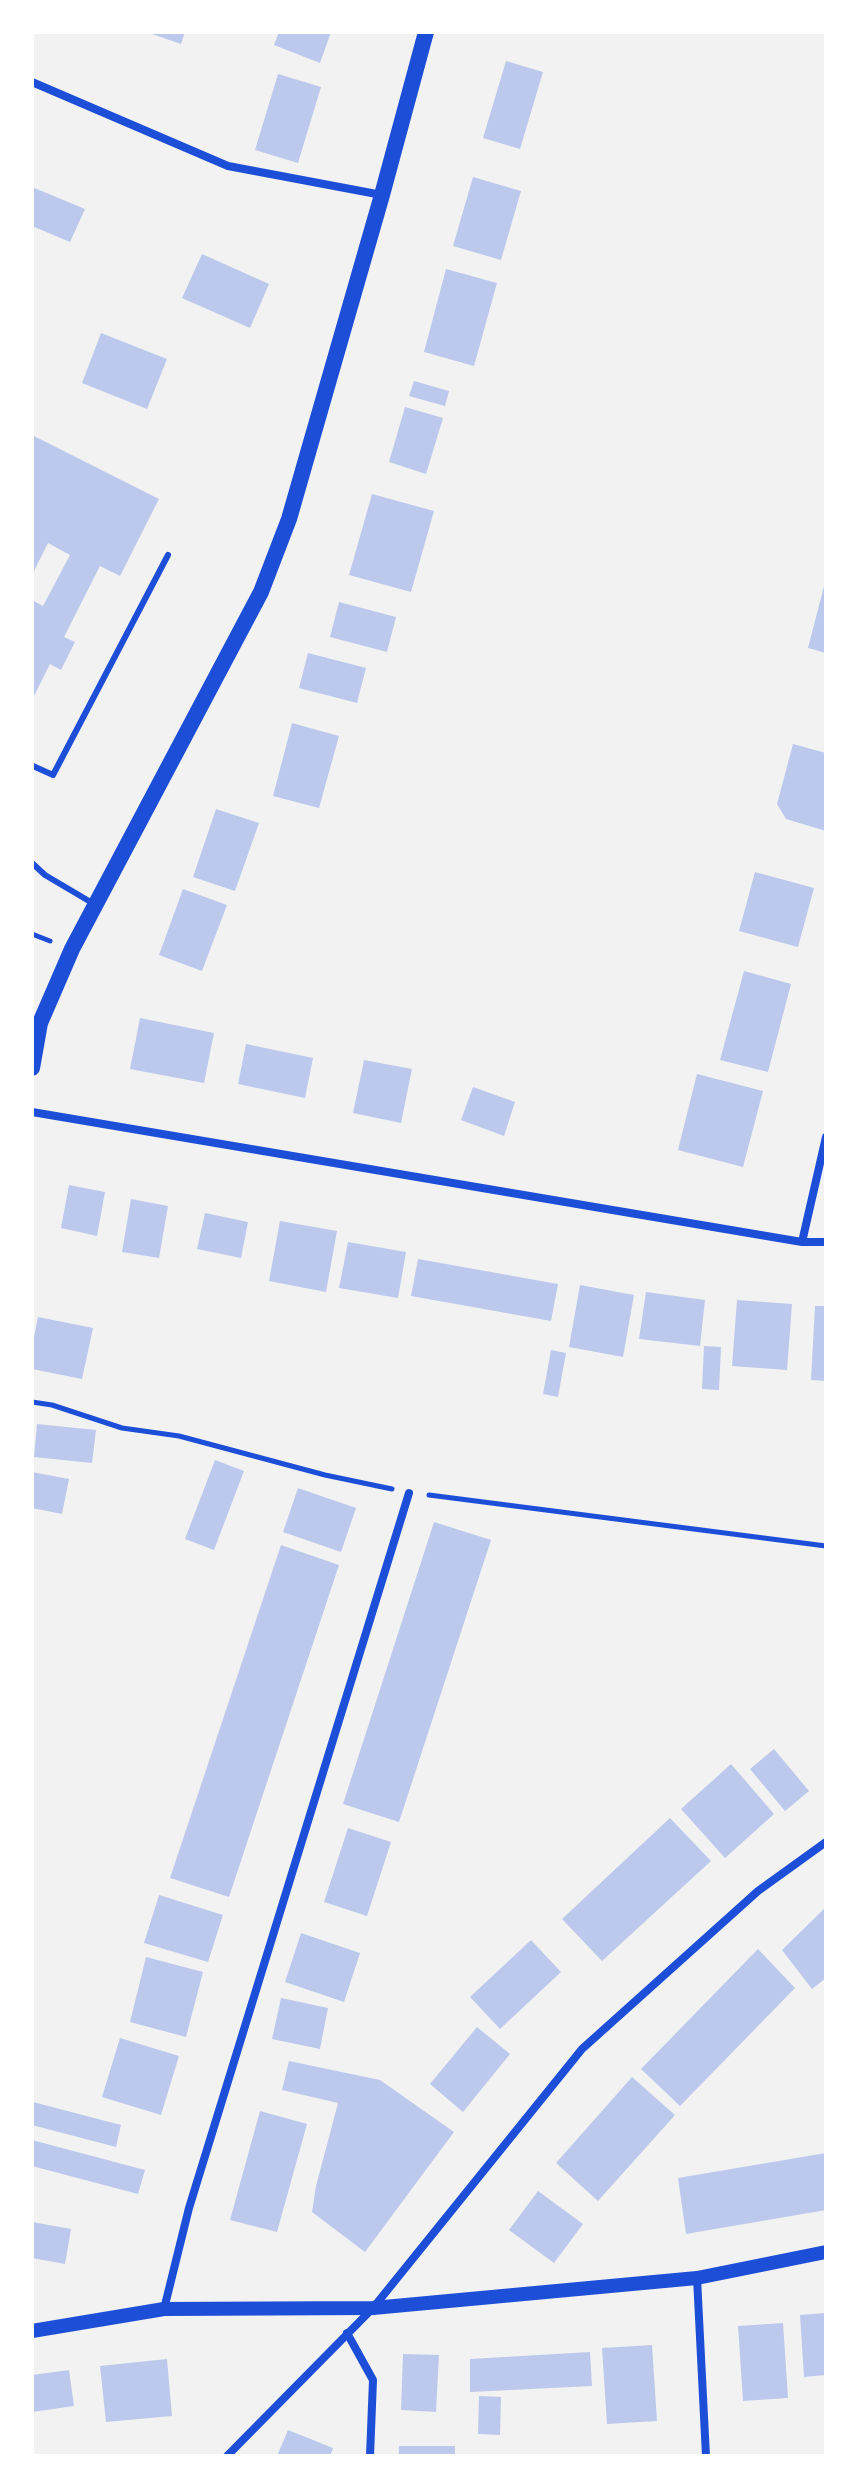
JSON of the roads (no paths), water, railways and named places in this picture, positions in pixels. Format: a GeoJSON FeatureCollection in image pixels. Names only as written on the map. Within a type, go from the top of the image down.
{"type":"FeatureCollection","features":[{"type":"Feature","properties":{"kind":"main road"},"geometry":{"type":"LineString","coordinates":[[32,1068],[40,1023],[94,904],[261,592],[289,519],[426,32]]}},
{"type":"Feature","properties":{"kind":"street"},"geometry":{"type":"LineString","coordinates":[[32,82],[228,166],[382,195]]}},
{"type":"Feature","properties":{"kind":"street"},"geometry":{"type":"LineString","coordinates":[[32,1112],[802,1242],[826,1242]]}},
{"type":"Feature","properties":{"kind":"street"},"geometry":{"type":"LineString","coordinates":[[802,1242],[826,1137]]}},
{"type":"Feature","properties":{"kind":"street"},"geometry":{"type":"LineString","coordinates":[[164,2309],[189,2208],[409,1493]]}},
{"type":"Feature","properties":{"kind":"street"},"geometry":{"type":"LineString","coordinates":[[227,2456],[373,2308],[582,2049],[758,1891],[826,1842]]}},
{"type":"Feature","properties":{"kind":"street"},"geometry":{"type":"LineString","coordinates":[[32,2331],[164,2309],[373,2308],[697,2278],[826,2252]]}},
{"type":"Feature","properties":{"kind":"street"},"geometry":{"type":"LineString","coordinates":[[697,2278],[706,2456]]}},
{"type":"Feature","properties":{"kind":"street"},"geometry":{"type":"LineString","coordinates":[[347,2333],[373,2380],[370,2456]]}},
{"type":"Feature","properties":{"kind":"lane"},"geometry":{"type":"LineString","coordinates":[[32,768],[53,775],[168,555]]}},
{"type":"Feature","properties":{"kind":"lane"},"geometry":{"type":"LineString","coordinates":[[32,863],[45,875],[94,904]]}}]}
